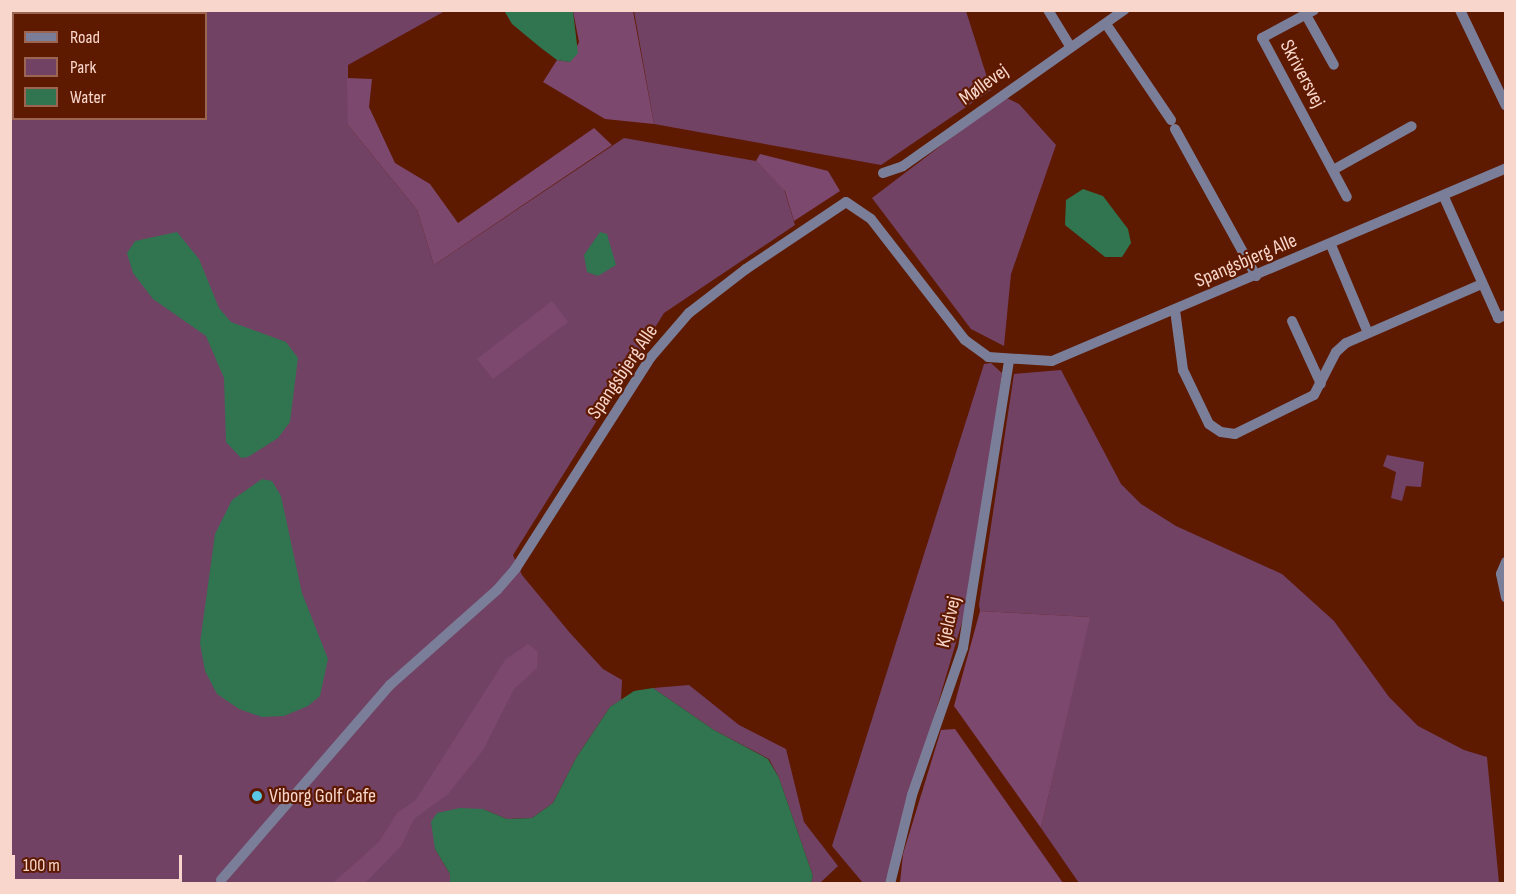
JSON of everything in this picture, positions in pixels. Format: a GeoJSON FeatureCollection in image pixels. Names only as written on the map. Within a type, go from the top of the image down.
{"type":"FeatureCollection","features":[{"type":"Feature","properties":{"kind":"street"},"geometry":{"type":"LineString","coordinates":[[1048,10],[1070,46]]}},
{"type":"Feature","properties":{"kind":"street","name":"Møllevej"},"geometry":{"type":"LineString","coordinates":[[883,173],[903,166],[1124,10]]}},
{"type":"Feature","properties":{"kind":"street"},"geometry":{"type":"LineString","coordinates":[[1460,10],[1506,106]]}},
{"type":"Feature","properties":{"kind":"street","name":"Skriversvej"},"geometry":{"type":"LineString","coordinates":[[1334,65],[1310,13],[1262,38],[1347,197]]}},
{"type":"Feature","properties":{"kind":"street"},"geometry":{"type":"LineString","coordinates":[[1106,24],[1173,124],[1256,276]]}},
{"type":"Feature","properties":{"kind":"street"},"geometry":{"type":"LineString","coordinates":[[1333,170],[1412,126]]}},
{"type":"Feature","properties":{"kind":"street","name":"Spangsbjerg Alle"},"geometry":{"type":"LineString","coordinates":[[221,880],[390,685],[497,590],[516,568],[651,357],[689,313],[746,268],[846,202],[871,219],[965,340],[988,357],[1052,361],[1444,197],[1506,168]]}},
{"type":"Feature","properties":{"kind":"street"},"geometry":{"type":"LineString","coordinates":[[1444,197],[1498,318],[1506,315]]}},
{"type":"Feature","properties":{"kind":"street"},"geometry":{"type":"LineString","coordinates":[[1331,244],[1368,333]]}},
{"type":"Feature","properties":{"kind":"street"},"geometry":{"type":"LineString","coordinates":[[1175,310],[1183,370],[1209,424],[1221,432],[1235,434],[1303,404],[1320,384],[1336,352],[1368,333],[1482,284]]}},
{"type":"Feature","properties":{"kind":"street"},"geometry":{"type":"LineString","coordinates":[[1292,321],[1320,384]]}},
{"type":"Feature","properties":{"kind":"street","name":"Kjeldvej"},"geometry":{"type":"LineString","coordinates":[[890,884],[912,795],[963,648],[1009,360]]}},
{"type":"Feature","properties":{"kind":"street"},"geometry":{"type":"LineString","coordinates":[[1506,562],[1501,574],[1506,597]]}},
{"type":"Feature","properties":{"kind":"green space"},"geometry":{"type":"Polygon","coordinates":[[[10,11],[445,11],[348,65],[348,125],[417,210],[434,265],[624,138],[756,161],[784,189],[795,225],[664,313],[513,555],[522,575],[570,633],[603,669],[622,680],[621,700],[610,707],[576,758],[553,803],[532,818],[507,819],[483,809],[435,849],[450,874],[450,883],[11,883],[10,11]]]}},
{"type":"Feature","properties":{"kind":"green space"},"geometry":{"type":"Polygon","coordinates":[[[634,11],[966,11],[991,90],[881,165],[654,124],[634,11]]]}},
{"type":"Feature","properties":{"kind":"green space"},"geometry":{"type":"Polygon","coordinates":[[[1005,97],[1019,104],[1056,145],[1011,274],[1004,346],[971,329],[872,198],[1005,97]]]}},
{"type":"Feature","properties":{"kind":"green space"},"geometry":{"type":"Polygon","coordinates":[[[991,363],[1002,373],[970,595],[885,883],[863,883],[832,846],[984,364],[991,363]]]}},
{"type":"Feature","properties":{"kind":"green space"},"geometry":{"type":"Polygon","coordinates":[[[1061,370],[1121,484],[1141,504],[1176,526],[1282,574],[1334,621],[1389,697],[1418,726],[1464,750],[1487,757],[1499,883],[1079,883],[1041,828],[1089,617],[980,611],[979,605],[1014,374],[1061,370]]]}},
{"type":"Feature","properties":{"kind":"green space"},"geometry":{"type":"Polygon","coordinates":[[[1387,455],[1424,462],[1421,487],[1406,486],[1402,501],[1391,498],[1396,472],[1383,466],[1387,455]]]}},
{"type":"Feature","properties":{"kind":"green space"},"geometry":{"type":"Polygon","coordinates":[[[689,685],[739,725],[786,749],[804,822],[838,866],[820,883],[811,883],[813,876],[779,778],[769,759],[714,730],[653,688],[689,685]]]}},
{"type":"Feature","properties":{"kind":"shaded area"},"geometry":{"type":"Polygon","coordinates":[[[573,11],[633,11],[654,124],[605,119],[543,82],[557,60],[570,62],[579,42],[573,11]]]}},
{"type":"Feature","properties":{"kind":"shaded area"},"geometry":{"type":"Polygon","coordinates":[[[347,78],[372,79],[369,107],[395,163],[430,184],[458,223],[594,128],[612,145],[434,265],[417,210],[348,125],[347,78]]]}},
{"type":"Feature","properties":{"kind":"shaded area"},"geometry":{"type":"Polygon","coordinates":[[[760,154],[828,171],[840,191],[794,221],[785,191],[756,161],[760,154]]]}},
{"type":"Feature","properties":{"kind":"shaded area"},"geometry":{"type":"Polygon","coordinates":[[[552,301],[568,322],[493,379],[477,359],[552,301]]]}},
{"type":"Feature","properties":{"kind":"shaded area"},"geometry":{"type":"Polygon","coordinates":[[[980,611],[1090,617],[1041,828],[954,706],[980,611]]]}},
{"type":"Feature","properties":{"kind":"shaded area"},"geometry":{"type":"Polygon","coordinates":[[[528,644],[538,652],[537,668],[514,689],[483,750],[448,794],[414,819],[401,846],[365,883],[333,883],[379,842],[397,813],[415,801],[506,659],[528,644]]]}},
{"type":"Feature","properties":{"kind":"shaded area"},"geometry":{"type":"Polygon","coordinates":[[[955,729],[1063,883],[900,883],[903,854],[941,730],[955,729]]]}},
{"type":"Feature","properties":{"kind":"water"},"geometry":{"type":"Polygon","coordinates":[[[573,11],[578,53],[570,62],[557,60],[541,48],[512,24],[505,12],[573,11]]]}},
{"type":"Feature","properties":{"kind":"water"},"geometry":{"type":"Polygon","coordinates":[[[1083,189],[1103,196],[1128,229],[1131,243],[1122,257],[1105,257],[1065,225],[1066,200],[1083,189]]]}},
{"type":"Feature","properties":{"kind":"water"},"geometry":{"type":"Polygon","coordinates":[[[177,232],[199,259],[219,308],[231,322],[286,342],[298,358],[290,422],[278,438],[248,457],[241,458],[226,442],[224,378],[206,336],[153,299],[133,273],[127,253],[135,241],[177,232]]]}},
{"type":"Feature","properties":{"kind":"water"},"geometry":{"type":"Polygon","coordinates":[[[600,232],[607,234],[616,265],[598,276],[587,272],[584,255],[600,232]]]}},
{"type":"Feature","properties":{"kind":"water"},"geometry":{"type":"Polygon","coordinates":[[[262,479],[272,481],[281,496],[302,593],[328,659],[320,696],[308,706],[284,716],[262,717],[239,709],[217,694],[205,671],[200,643],[215,534],[232,500],[262,479]]]}},
{"type":"Feature","properties":{"kind":"water"},"geometry":{"type":"Polygon","coordinates":[[[653,688],[714,730],[768,759],[779,778],[813,876],[811,883],[450,883],[450,874],[435,849],[431,822],[437,813],[460,808],[483,809],[507,819],[532,818],[553,803],[576,758],[610,707],[634,691],[653,688]]]}},
{"type":"Feature","properties":{"kind":"place","name":"Viborg Golf Cafe"},"geometry":{"type":"Point","coordinates":[257,796]}}]}
